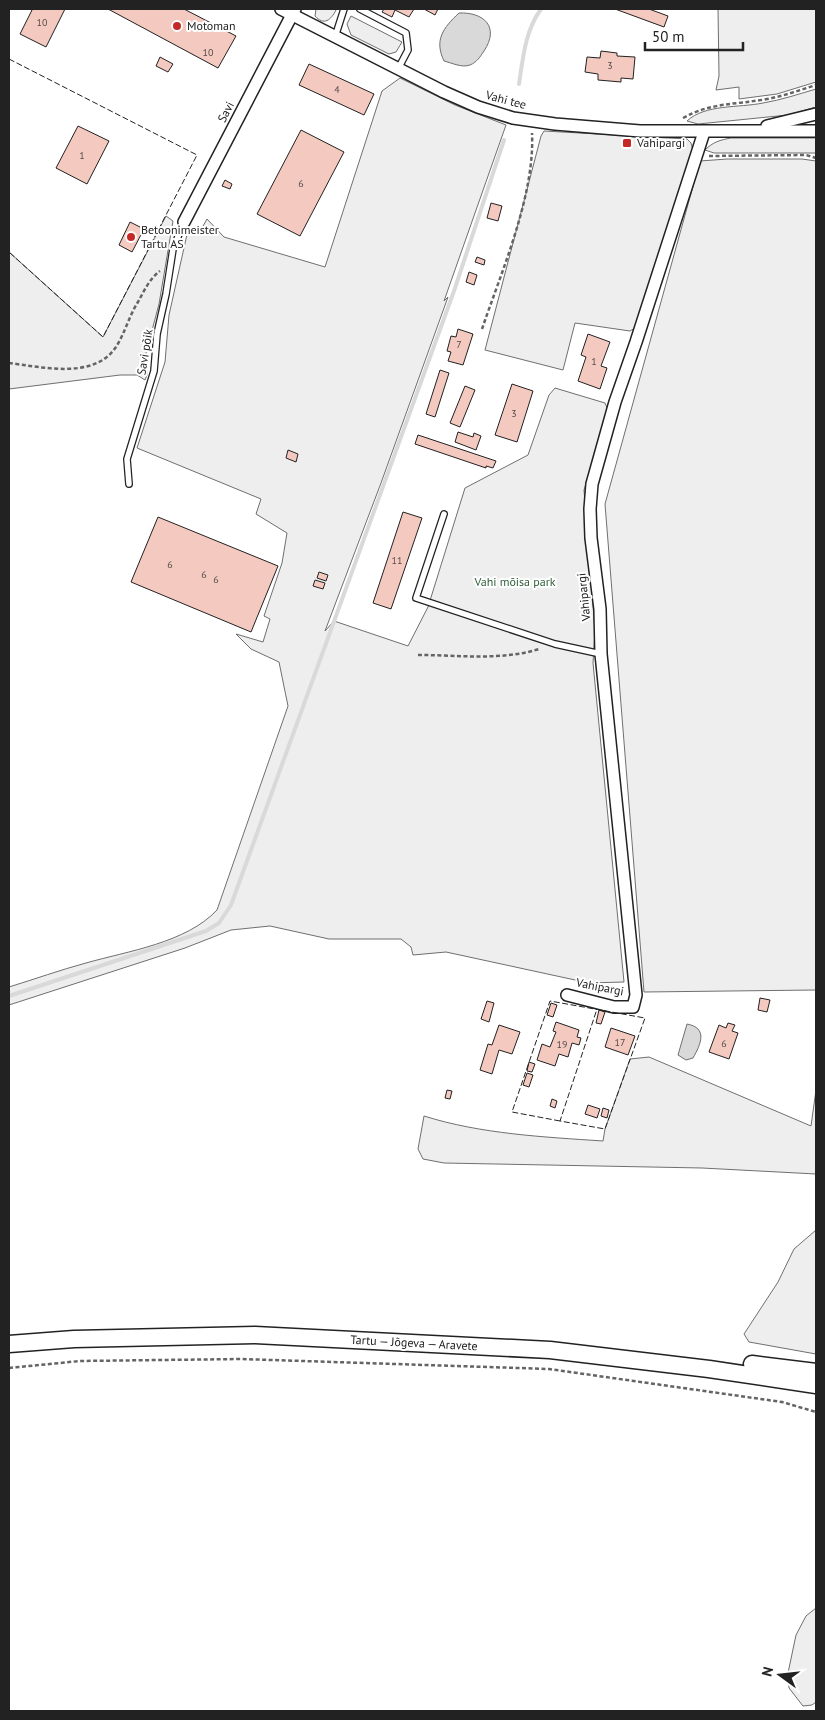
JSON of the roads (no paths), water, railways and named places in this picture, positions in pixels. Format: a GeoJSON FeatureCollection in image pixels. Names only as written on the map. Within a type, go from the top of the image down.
{"type":"FeatureCollection","features":[{"type":"Feature","properties":{"kind":"main road","name":"Tartu — Jõgeva — Aravete"},"geometry":{"type":"LineString","coordinates":[[9,1344],[74,1339],[255,1335],[550,1350],[709,1369],[816,1385]]}},
{"type":"Feature","properties":{"kind":"main road"},"geometry":{"type":"LineString","coordinates":[[709,1369],[730,1362],[816,1372]]}},
{"type":"Feature","properties":{"kind":"street","name":"Vahi tee"},"geometry":{"type":"LineString","coordinates":[[281,9],[294,12],[335,37],[478,108],[513,118],[640,131],[747,131]]}},
{"type":"Feature","properties":{"kind":"street","name":"Savi"},"geometry":{"type":"LineString","coordinates":[[184,222],[294,12]]}},
{"type":"Feature","properties":{"kind":"street"},"geometry":{"type":"LineString","coordinates":[[747,131],[816,114]]}},
{"type":"Feature","properties":{"kind":"street"},"geometry":{"type":"LineString","coordinates":[[747,131],[816,131]]}},
{"type":"Feature","properties":{"kind":"street","name":"Vahipargi"},"geometry":{"type":"LineString","coordinates":[[567,995],[614,1007],[633,1007],[636,995],[590,519],[592,484],[615,402],[704,132]]}},
{"type":"Feature","properties":{"kind":"lane"},"geometry":{"type":"LineString","coordinates":[[335,37],[344,9]]}},
{"type":"Feature","properties":{"kind":"lane"},"geometry":{"type":"LineString","coordinates":[[360,9],[406,33],[408,50],[398,69]]}},
{"type":"Feature","properties":{"kind":"lane","name":"Savi põik"},"geometry":{"type":"LineString","coordinates":[[129,484],[127,459],[154,371],[157,334],[173,249],[184,222]]}},
{"type":"Feature","properties":{"kind":"lane"},"geometry":{"type":"LineString","coordinates":[[444,514],[416,598],[555,644],[602,654]]}},
{"type":"Feature","properties":{"kind":"waterway"},"geometry":{"type":"LineString","coordinates":[[519,84],[528,36],[531,26],[541,9]]}},
{"type":"Feature","properties":{"kind":"waterway"},"geometry":{"type":"LineString","coordinates":[[9,996],[206,931],[219,923],[231,905],[454,291],[504,140]]}},
{"type":"Feature","properties":{"kind":"place","name":"Motoman"},"geometry":{"type":"Point","coordinates":[177,26]}},
{"type":"Feature","properties":{"kind":"place","name":"Vahipargi"},"geometry":{"type":"Point","coordinates":[627,143]}},
{"type":"Feature","properties":{"kind":"place","name":"Betoonimeister Tartu AS"},"geometry":{"type":"Point","coordinates":[131,237]}},
{"type":"Feature","properties":{"kind":"park label","name":"Vahi mõisa park"},"geometry":{"type":"Point","coordinates":[515,582]}}]}
